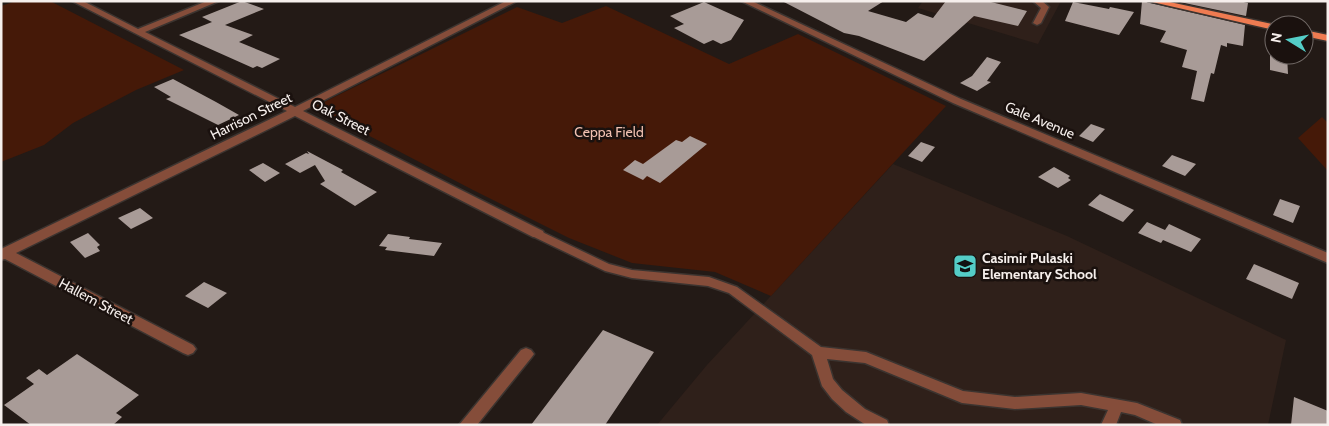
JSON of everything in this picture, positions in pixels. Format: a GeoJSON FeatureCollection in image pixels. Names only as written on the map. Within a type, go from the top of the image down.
{"type":"FeatureCollection","features":[{"type":"Feature","properties":{"kind":"main road"},"geometry":{"type":"LineString","coordinates":[[1152,1],[1264,25]]}},
{"type":"Feature","properties":{"kind":"main road"},"geometry":{"type":"LineString","coordinates":[[1314,35],[1328,38]]}},
{"type":"Feature","properties":{"kind":"street","name":"Oak Street"},"geometry":{"type":"LineString","coordinates":[[76,1],[538,234]]}},
{"type":"Feature","properties":{"kind":"street"},"geometry":{"type":"LineString","coordinates":[[137,32],[215,1]]}},
{"type":"Feature","properties":{"kind":"street","name":"Harrison Street"},"geometry":{"type":"LineString","coordinates":[[3,254],[296,111],[513,1]]}},
{"type":"Feature","properties":{"kind":"street","name":"Gale Avenue"},"geometry":{"type":"LineString","coordinates":[[745,1],[957,101],[1328,258]]}},
{"type":"Feature","properties":{"kind":"street","name":"Hallem Street"},"geometry":{"type":"LineString","coordinates":[[3,254],[188,349]]}},
{"type":"Feature","properties":{"kind":"street"},"geometry":{"type":"LineString","coordinates":[[467,425],[526,354]]}},
{"type":"Feature","properties":{"kind":"lane"},"geometry":{"type":"LineString","coordinates":[[1037,1],[1045,7],[1037,23]]}},
{"type":"Feature","properties":{"kind":"lane"},"geometry":{"type":"LineString","coordinates":[[538,234],[605,267],[632,274],[709,282],[733,290],[818,352],[866,358],[962,397],[1015,403],[1080,399],[1137,409],[1176,425]]}},
{"type":"Feature","properties":{"kind":"lane"},"geometry":{"type":"LineString","coordinates":[[818,352],[827,382],[851,406],[871,421],[882,425]]}},
{"type":"Feature","properties":{"kind":"lane"},"geometry":{"type":"LineString","coordinates":[[1108,425],[1117,406]]}},
{"type":"Feature","properties":{"kind":"shaded area"},"geometry":{"type":"Polygon","coordinates":[[[923,1],[1061,1],[1038,44],[918,8],[923,1]]]}},
{"type":"Feature","properties":{"kind":"shaded area","name":"Casimir Pulaski Elementary School"},"geometry":{"type":"Polygon","coordinates":[[[893,164],[1067,236],[1286,340],[1268,425],[657,425],[707,365],[893,164]]]}},
{"type":"Feature","properties":{"kind":"green space"},"geometry":{"type":"Polygon","coordinates":[[[16,1],[50,1],[184,70],[136,90],[73,123],[44,145],[1,162],[1,6],[16,1]]]}},
{"type":"Feature","properties":{"kind":"green space","name":"Ceppa Field"},"geometry":{"type":"Polygon","coordinates":[[[606,6],[729,64],[798,34],[946,106],[771,296],[715,272],[632,263],[569,238],[314,107],[517,7],[562,23],[606,6]]]}},
{"type":"Feature","properties":{"kind":"green space"},"geometry":{"type":"Polygon","coordinates":[[[1322,117],[1328,123],[1328,171],[1298,138],[1322,117]]]}},
{"type":"Feature","properties":{"kind":"building"},"geometry":{"type":"Polygon","coordinates":[[[242,1],[264,9],[225,25],[253,35],[239,42],[280,59],[262,68],[257,66],[253,68],[179,35],[212,22],[202,17],[242,1]]]}},
{"type":"Feature","properties":{"kind":"building"},"geometry":{"type":"Polygon","coordinates":[[[782,1],[884,1],[868,11],[906,22],[918,13],[933,18],[946,1],[987,1],[1027,11],[1018,26],[974,16],[924,61],[859,36],[844,33],[782,1]]]}},
{"type":"Feature","properties":{"kind":"building"},"geometry":{"type":"Polygon","coordinates":[[[1142,1],[1245,25],[1243,46],[1227,43],[1227,47],[1221,45],[1214,74],[1211,73],[1204,102],[1191,99],[1197,71],[1182,67],[1187,50],[1160,42],[1166,31],[1140,24],[1142,1]]]}},
{"type":"Feature","properties":{"kind":"building"},"geometry":{"type":"Polygon","coordinates":[[[1175,1],[1239,1],[1248,3],[1246,16],[1175,1]]]}},
{"type":"Feature","properties":{"kind":"building"},"geometry":{"type":"Polygon","coordinates":[[[704,2],[744,20],[731,40],[721,44],[713,40],[704,44],[674,28],[684,24],[670,16],[704,2]]]}},
{"type":"Feature","properties":{"kind":"building"},"geometry":{"type":"Polygon","coordinates":[[[1073,2],[1134,12],[1119,35],[1065,21],[1073,2]]]}},
{"type":"Feature","properties":{"kind":"building"},"geometry":{"type":"Polygon","coordinates":[[[987,57],[1001,62],[987,81],[991,82],[977,91],[960,83],[972,76],[987,57]]]}},
{"type":"Feature","properties":{"kind":"building"},"geometry":{"type":"Polygon","coordinates":[[[1270,65],[1288,65],[1288,74],[1270,70],[1270,65]]]}},
{"type":"Feature","properties":{"kind":"building"},"geometry":{"type":"Polygon","coordinates":[[[173,79],[239,115],[218,125],[166,99],[171,97],[154,87],[173,79]]]}},
{"type":"Feature","properties":{"kind":"building"},"geometry":{"type":"Polygon","coordinates":[[[1091,124],[1105,129],[1093,142],[1079,136],[1091,124]]]}},
{"type":"Feature","properties":{"kind":"building"},"geometry":{"type":"Polygon","coordinates":[[[690,136],[707,144],[660,183],[647,176],[643,180],[623,170],[635,160],[643,164],[676,140],[682,142],[690,136]]]}},
{"type":"Feature","properties":{"kind":"building"},"geometry":{"type":"Polygon","coordinates":[[[921,142],[935,147],[922,162],[908,156],[921,142]]]}},
{"type":"Feature","properties":{"kind":"building"},"geometry":{"type":"Polygon","coordinates":[[[307,151],[343,170],[341,172],[377,192],[355,206],[320,184],[325,181],[315,165],[300,173],[285,164],[306,153],[309,154],[307,151]]]}},
{"type":"Feature","properties":{"kind":"building"},"geometry":{"type":"Polygon","coordinates":[[[1172,155],[1196,164],[1185,176],[1162,166],[1172,155]]]}},
{"type":"Feature","properties":{"kind":"building"},"geometry":{"type":"Polygon","coordinates":[[[263,163],[280,173],[265,182],[249,170],[263,163]]]}},
{"type":"Feature","properties":{"kind":"building"},"geometry":{"type":"Polygon","coordinates":[[[1054,167],[1070,176],[1068,178],[1071,180],[1058,188],[1038,177],[1054,167]]]}},
{"type":"Feature","properties":{"kind":"building"},"geometry":{"type":"Polygon","coordinates":[[[1100,194],[1134,210],[1123,222],[1088,205],[1100,194]]]}},
{"type":"Feature","properties":{"kind":"building"},"geometry":{"type":"Polygon","coordinates":[[[1280,199],[1300,206],[1293,223],[1273,215],[1280,199]]]}},
{"type":"Feature","properties":{"kind":"building"},"geometry":{"type":"Polygon","coordinates":[[[140,208],[153,218],[131,229],[118,218],[140,208]]]}},
{"type":"Feature","properties":{"kind":"building"},"geometry":{"type":"Polygon","coordinates":[[[1147,222],[1165,230],[1169,224],[1201,239],[1191,252],[1163,240],[1161,243],[1138,233],[1147,222]]]}},
{"type":"Feature","properties":{"kind":"building"},"geometry":{"type":"Polygon","coordinates":[[[88,233],[100,245],[97,247],[100,251],[85,258],[70,242],[88,233]]]}},
{"type":"Feature","properties":{"kind":"building"},"geometry":{"type":"Polygon","coordinates":[[[388,234],[442,243],[434,256],[385,250],[387,247],[379,246],[388,234]]]}},
{"type":"Feature","properties":{"kind":"building"},"geometry":{"type":"Polygon","coordinates":[[[1254,264],[1299,283],[1292,299],[1246,279],[1254,264]]]}},
{"type":"Feature","properties":{"kind":"building"},"geometry":{"type":"Polygon","coordinates":[[[204,282],[227,293],[208,308],[185,296],[204,282]]]}},
{"type":"Feature","properties":{"kind":"building"},"geometry":{"type":"Polygon","coordinates":[[[603,330],[654,352],[605,425],[531,425],[603,330]]]}},
{"type":"Feature","properties":{"kind":"building"},"geometry":{"type":"Polygon","coordinates":[[[77,354],[139,395],[116,413],[122,417],[113,425],[31,425],[4,405],[34,384],[26,378],[39,369],[47,375],[77,354]]]}},
{"type":"Feature","properties":{"kind":"building"},"geometry":{"type":"Polygon","coordinates":[[[1294,397],[1328,411],[1328,425],[1291,425],[1294,397]]]}},
{"type":"Feature","properties":{"kind":"place","name":"Casimir Pulaski Elementary School"},"geometry":{"type":"Point","coordinates":[965,266]}}]}
